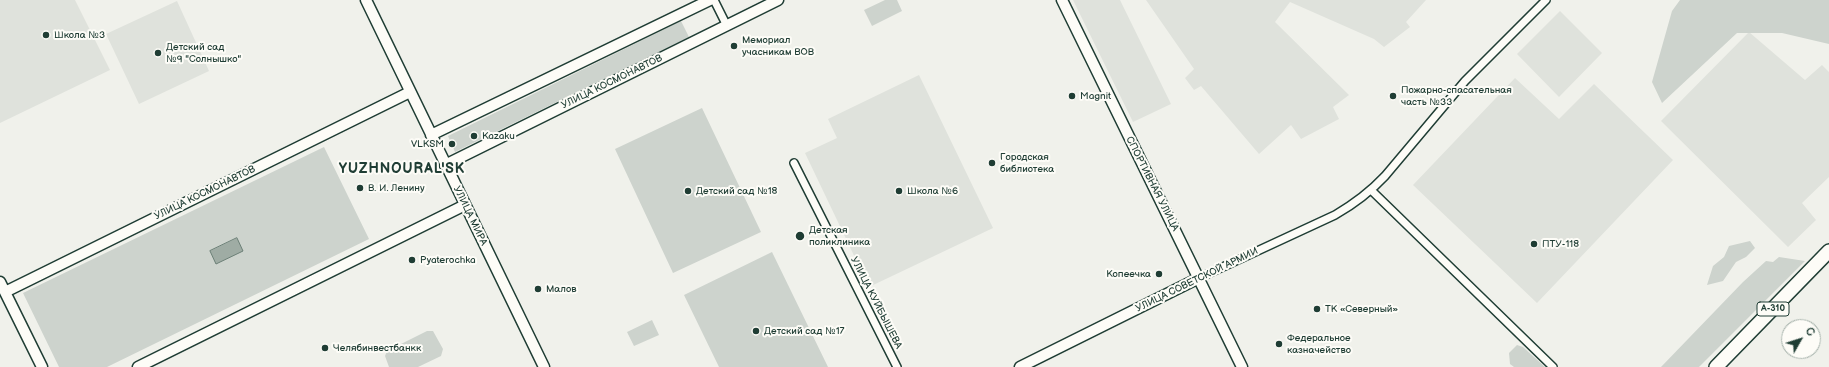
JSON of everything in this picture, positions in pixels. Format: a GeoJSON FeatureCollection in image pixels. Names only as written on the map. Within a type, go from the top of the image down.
{"type":"FeatureCollection","features":[{"type":"Feature","properties":{"kind":"highway","name":"А-310"},"geometry":{"type":"LineString","coordinates":[[1716,367],[1829,251]]}},
{"type":"Feature","properties":{"kind":"street","name":"УЛИЦА МИРА"},"geometry":{"type":"LineString","coordinates":[[366,0],[544,367]]}},
{"type":"Feature","properties":{"kind":"street"},"geometry":{"type":"LineString","coordinates":[[431,135],[710,0]]}},
{"type":"Feature","properties":{"kind":"street"},"geometry":{"type":"LineString","coordinates":[[714,0],[727,26]]}},
{"type":"Feature","properties":{"kind":"street","name":"УЛИЦА КОСМОНАВТОВ"},"geometry":{"type":"LineString","coordinates":[[445,165],[778,0]]}},
{"type":"Feature","properties":{"kind":"street","name":"СПОРТИВНАЯ УЛИЦА"},"geometry":{"type":"LineString","coordinates":[[1062,0],[1242,367]]}},
{"type":"Feature","properties":{"kind":"street","name":"УЛИЦА СОВЕТСКОЙ АРМИИ"},"geometry":{"type":"LineString","coordinates":[[1020,367],[1199,278],[1335,215],[1353,205],[1371,190],[1465,81],[1546,0]]}},
{"type":"Feature","properties":{"kind":"street","name":"УЛИЦА КОСМОНАВТОВ"},"geometry":{"type":"LineString","coordinates":[[2,293],[410,92]]}},
{"type":"Feature","properties":{"kind":"street","name":"УЛИЦА КУЙБЫШЕВА"},"geometry":{"type":"LineString","coordinates":[[794,163],[897,367]]}},
{"type":"Feature","properties":{"kind":"street"},"geometry":{"type":"LineString","coordinates":[[1371,190],[1553,367]]}},
{"type":"Feature","properties":{"kind":"street"},"geometry":{"type":"LineString","coordinates":[[138,367],[465,205]]}},
{"type":"Feature","properties":{"kind":"street"},"geometry":{"type":"LineString","coordinates":[[0,282],[2,293],[42,367]]}},
{"type":"Feature","properties":{"kind":"shaded area","name":"Школа №3"},"geometry":{"type":"Polygon","coordinates":[[[0,0],[75,0],[110,70],[0,123],[0,0]]]}},
{"type":"Feature","properties":{"kind":"shaded area"},"geometry":{"type":"Polygon","coordinates":[[[885,0],[897,0],[902,11],[872,26],[864,10],[885,0]]]}},
{"type":"Feature","properties":{"kind":"shaded area"},"geometry":{"type":"Polygon","coordinates":[[[1073,0],[1120,0],[1171,104],[1133,122],[1073,0]]]}},
{"type":"Feature","properties":{"kind":"shaded area"},"geometry":{"type":"Polygon","coordinates":[[[1146,0],[1426,0],[1406,22],[1410,27],[1384,47],[1374,39],[1290,2],[1275,22],[1349,95],[1333,107],[1339,119],[1301,139],[1291,125],[1259,154],[1201,86],[1194,90],[1185,78],[1194,69],[1146,0]]]}},
{"type":"Feature","properties":{"kind":"shaded area"},"geometry":{"type":"Polygon","coordinates":[[[1680,0],[1829,0],[1829,44],[1782,33],[1737,33],[1662,103],[1652,82],[1672,11],[1680,0]]]}},
{"type":"Feature","properties":{"kind":"shaded area","name":"Детский сад №9 \"Солнышко\""},"geometry":{"type":"Polygon","coordinates":[[[177,1],[209,71],[139,104],[106,34],[177,1]]]}},
{"type":"Feature","properties":{"kind":"shaded area"},"geometry":{"type":"Polygon","coordinates":[[[1560,11],[1602,53],[1559,97],[1517,54],[1560,11]]]}},
{"type":"Feature","properties":{"kind":"shaded area"},"geometry":{"type":"Polygon","coordinates":[[[681,21],[689,37],[455,152],[448,136],[681,21]]]}},
{"type":"Feature","properties":{"kind":"shaded area"},"geometry":{"type":"Polygon","coordinates":[[[1749,32],[1805,80],[1822,65],[1829,72],[1829,177],[1802,203],[1816,220],[1788,247],[1661,121],[1749,32]]]}},
{"type":"Feature","properties":{"kind":"shaded area","name":"Школа №6"},"geometry":{"type":"Polygon","coordinates":[[[919,75],[993,228],[869,287],[805,153],[837,138],[828,119],[919,75]]]}},
{"type":"Feature","properties":{"kind":"shaded area","name":"ПТУ-118"},"geometry":{"type":"Polygon","coordinates":[[[1515,78],[1559,119],[1594,84],[1673,160],[1537,303],[1413,185],[1515,78]]]}},
{"type":"Feature","properties":{"kind":"shaded area","name":"Детский сад №18"},"geometry":{"type":"Polygon","coordinates":[[[702,108],[761,232],[673,273],[615,149],[702,108]]]}},
{"type":"Feature","properties":{"kind":"shaded area"},"geometry":{"type":"Polygon","coordinates":[[[324,147],[369,239],[107,367],[59,367],[23,293],[324,147]]]}},
{"type":"Feature","properties":{"kind":"shaded area"},"geometry":{"type":"Polygon","coordinates":[[[237,238],[243,251],[216,264],[210,251],[237,238]]]}},
{"type":"Feature","properties":{"kind":"shaded area"},"geometry":{"type":"Polygon","coordinates":[[[1750,241],[1755,248],[1746,257],[1736,262],[1723,281],[1707,285],[1713,266],[1724,257],[1729,246],[1750,241]]]}},
{"type":"Feature","properties":{"kind":"shaded area","name":"Детский сад №17"},"geometry":{"type":"Polygon","coordinates":[[[772,252],[828,367],[719,367],[684,295],[772,252]]]}},
{"type":"Feature","properties":{"kind":"shaded area"},"geometry":{"type":"Polygon","coordinates":[[[1779,257],[1805,261],[1699,367],[1661,367],[1743,282],[1766,261],[1773,262],[1779,257]]]}},
{"type":"Feature","properties":{"kind":"shaded area"},"geometry":{"type":"Polygon","coordinates":[[[652,320],[659,335],[634,346],[627,332],[652,320]]]}},
{"type":"Feature","properties":{"kind":"shaded area"},"geometry":{"type":"Polygon","coordinates":[[[427,331],[433,331],[443,349],[441,356],[418,367],[389,367],[385,356],[387,351],[427,331]]]}},
{"type":"Feature","properties":{"kind":"shaded area"},"geometry":{"type":"Polygon","coordinates":[[[1517,345],[1523,347],[1545,367],[1514,367],[1510,364],[1509,353],[1517,345]]]}},
{"type":"Feature","properties":{"kind":"place","name":"Школа №3"},"geometry":{"type":"Point","coordinates":[46,35]}},
{"type":"Feature","properties":{"kind":"place","name":"Мемориал учасникам ВОВ"},"geometry":{"type":"Point","coordinates":[734,46]}},
{"type":"Feature","properties":{"kind":"place","name":"Детский сад №9 \"Солнышко\""},"geometry":{"type":"Point","coordinates":[158,53]}},
{"type":"Feature","properties":{"kind":"place","name":"Magnit"},"geometry":{"type":"Point","coordinates":[1072,96]}},
{"type":"Feature","properties":{"kind":"place","name":"Пожарно-спасательная часть №33"},"geometry":{"type":"Point","coordinates":[1393,96]}},
{"type":"Feature","properties":{"kind":"place","name":"Kazaku"},"geometry":{"type":"Point","coordinates":[474,136]}},
{"type":"Feature","properties":{"kind":"place","name":"VLKSM"},"geometry":{"type":"Point","coordinates":[452,144]}},
{"type":"Feature","properties":{"kind":"place","name":"Городская библиотека"},"geometry":{"type":"Point","coordinates":[992,163]}},
{"type":"Feature","properties":{"kind":"place","name":"В. И. Ленину"},"geometry":{"type":"Point","coordinates":[360,188]}},
{"type":"Feature","properties":{"kind":"place","name":"Детский сад №18"},"geometry":{"type":"Point","coordinates":[688,191]}},
{"type":"Feature","properties":{"kind":"place","name":"Школа №6"},"geometry":{"type":"Point","coordinates":[899,191]}},
{"type":"Feature","properties":{"kind":"place","name":"Детская поликлиника"},"geometry":{"type":"Point","coordinates":[800,236]}},
{"type":"Feature","properties":{"kind":"place","name":"ПТУ-118"},"geometry":{"type":"Point","coordinates":[1534,244]}},
{"type":"Feature","properties":{"kind":"place","name":"Pyaterochka"},"geometry":{"type":"Point","coordinates":[412,260]}},
{"type":"Feature","properties":{"kind":"place","name":"Копеечка"},"geometry":{"type":"Point","coordinates":[1159,274]}},
{"type":"Feature","properties":{"kind":"place","name":"Малов"},"geometry":{"type":"Point","coordinates":[538,289]}},
{"type":"Feature","properties":{"kind":"place","name":"ТК «Северный»"},"geometry":{"type":"Point","coordinates":[1317,309]}},
{"type":"Feature","properties":{"kind":"place","name":"Детский сад №17"},"geometry":{"type":"Point","coordinates":[756,331]}},
{"type":"Feature","properties":{"kind":"place","name":"Федеральное казначейство"},"geometry":{"type":"Point","coordinates":[1279,344]}},
{"type":"Feature","properties":{"kind":"place","name":"Челябинвестбанкк"},"geometry":{"type":"Point","coordinates":[325,348]}},
{"type":"Feature","properties":{"kind":"district","name":"YUZHNOURAL'SK"},"geometry":{"type":"Point","coordinates":[402,169]}}]}
